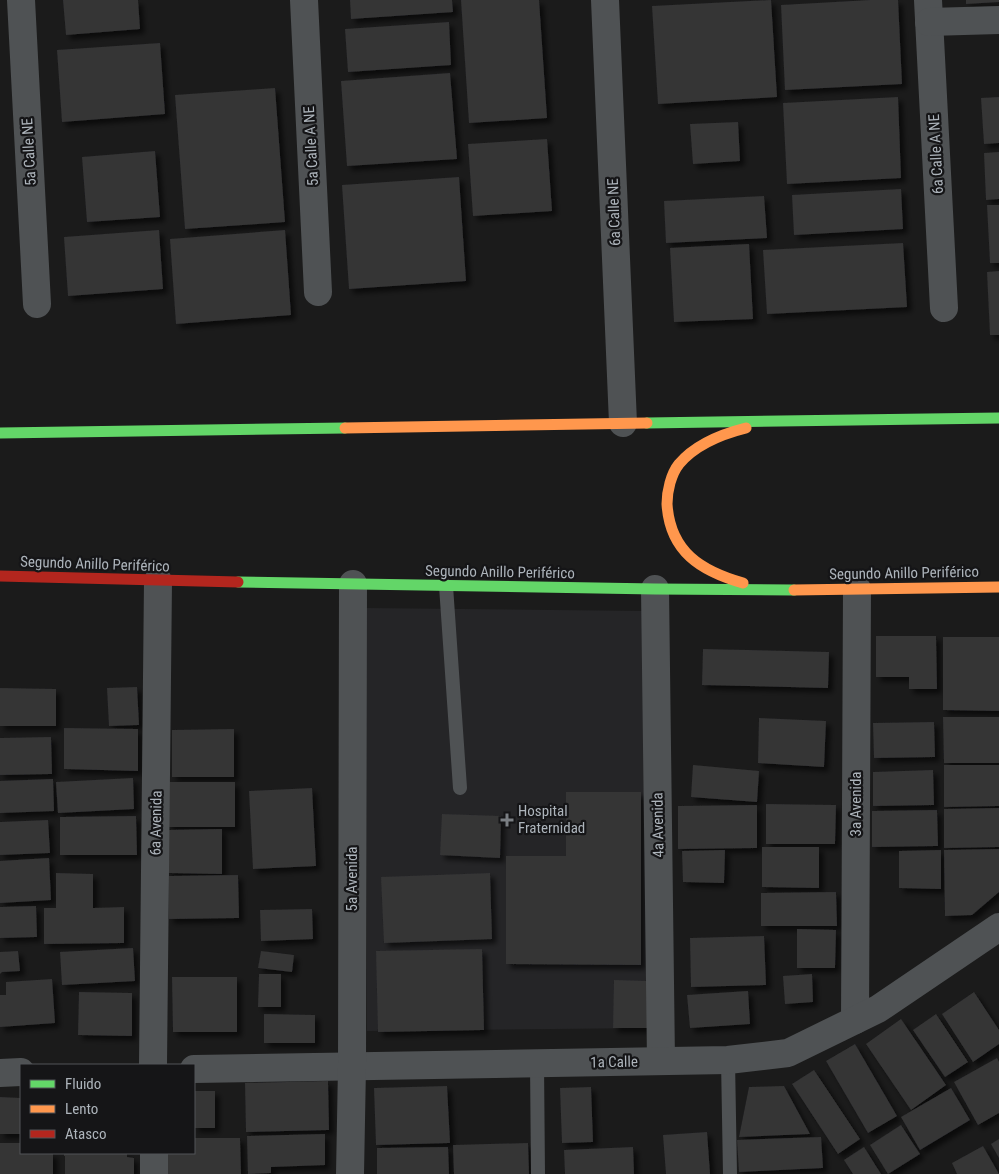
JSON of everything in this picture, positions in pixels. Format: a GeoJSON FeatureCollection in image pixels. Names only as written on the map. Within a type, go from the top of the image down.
{"type":"FeatureCollection","features":[{"type":"Feature","properties":{"kind":"main road"},"geometry":{"type":"LineString","coordinates":[[0,433],[999,418]]}},
{"type":"Feature","properties":{"kind":"main road"},"geometry":{"type":"LineString","coordinates":[[771,590],[716,574],[699,564],[677,543],[670,528],[667,513],[668,493],[672,476],[680,463],[712,440],[731,432],[777,420]]}},
{"type":"Feature","properties":{"kind":"main road","name":"Segundo Anillo Periférico"},"geometry":{"type":"LineString","coordinates":[[0,576],[158,581],[655,589],[771,590],[999,587]]}},
{"type":"Feature","properties":{"kind":"street","name":"5a Calle NE"},"geometry":{"type":"LineString","coordinates":[[21,0],[37,304]]}},
{"type":"Feature","properties":{"kind":"street","name":"5a Calle A NE"},"geometry":{"type":"LineString","coordinates":[[304,0],[318,292]]}},
{"type":"Feature","properties":{"kind":"street","name":"6a Calle NE"},"geometry":{"type":"LineString","coordinates":[[605,0],[623,423]]}},
{"type":"Feature","properties":{"kind":"street"},"geometry":{"type":"LineString","coordinates":[[929,11],[999,20]]}},
{"type":"Feature","properties":{"kind":"street","name":"6a Calle A NE"},"geometry":{"type":"LineString","coordinates":[[929,11],[944,308]]}},
{"type":"Feature","properties":{"kind":"street","name":"6a Avenida"},"geometry":{"type":"LineString","coordinates":[[153,1064],[158,581]]}},
{"type":"Feature","properties":{"kind":"street","name":"5a Avenida"},"geometry":{"type":"LineString","coordinates":[[350,1174],[353,584]]}},
{"type":"Feature","properties":{"kind":"street","name":"4a Avenida"},"geometry":{"type":"LineString","coordinates":[[655,589],[661,1061]]}},
{"type":"Feature","properties":{"kind":"street","name":"3a Avenida"},"geometry":{"type":"LineString","coordinates":[[855,1020],[858,589]]}},
{"type":"Feature","properties":{"kind":"street","name":"1a Calle"},"geometry":{"type":"LineString","coordinates":[[195,1069],[728,1060],[788,1053],[878,1009],[999,927]]}},
{"type":"Feature","properties":{"kind":"street"},"geometry":{"type":"LineString","coordinates":[[0,1073],[20,1072]]}},
{"type":"Feature","properties":{"kind":"street"},"geometry":{"type":"LineString","coordinates":[[154,1154],[154,1174]]}},
{"type":"Feature","properties":{"kind":"lane"},"geometry":{"type":"LineString","coordinates":[[446,586],[460,788]]}},
{"type":"Feature","properties":{"kind":"lane"},"geometry":{"type":"LineString","coordinates":[[728,1060],[730,1174]]}},
{"type":"Feature","properties":{"kind":"lane"},"geometry":{"type":"LineString","coordinates":[[537,1063],[538,1174]]}},
{"type":"Feature","properties":{"kind":"shaded area","name":"Hospital Fraternidad"},"geometry":{"type":"Polygon","coordinates":[[[366,608],[646,611],[648,1028],[367,1031],[366,608]]]}},
{"type":"Feature","properties":{"kind":"building"},"geometry":{"type":"Polygon","coordinates":[[[63,0],[138,0],[140,29],[66,35],[63,0]]]}},
{"type":"Feature","properties":{"kind":"building"},"geometry":{"type":"Polygon","coordinates":[[[350,0],[452,0],[453,12],[351,19],[350,0]]]}},
{"type":"Feature","properties":{"kind":"building"},"geometry":{"type":"Polygon","coordinates":[[[461,0],[539,0],[547,118],[469,123],[461,0]]]}},
{"type":"Feature","properties":{"kind":"building"},"geometry":{"type":"Polygon","coordinates":[[[771,0],[777,97],[658,104],[652,6],[771,0]]]}},
{"type":"Feature","properties":{"kind":"building"},"geometry":{"type":"Polygon","coordinates":[[[898,0],[902,84],[785,90],[781,5],[898,0]]]}},
{"type":"Feature","properties":{"kind":"building"},"geometry":{"type":"Polygon","coordinates":[[[966,0],[999,0],[999,2],[966,4],[966,0]]]}},
{"type":"Feature","properties":{"kind":"building"},"geometry":{"type":"Polygon","coordinates":[[[449,22],[451,65],[348,72],[345,29],[449,22]]]}},
{"type":"Feature","properties":{"kind":"building"},"geometry":{"type":"Polygon","coordinates":[[[160,43],[165,114],[62,122],[57,50],[160,43]]]}},
{"type":"Feature","properties":{"kind":"building"},"geometry":{"type":"Polygon","coordinates":[[[450,73],[457,159],[347,166],[341,81],[450,73]]]}},
{"type":"Feature","properties":{"kind":"building"},"geometry":{"type":"Polygon","coordinates":[[[275,88],[285,222],[185,229],[175,95],[275,88]]]}},
{"type":"Feature","properties":{"kind":"building"},"geometry":{"type":"Polygon","coordinates":[[[898,97],[901,178],[787,184],[783,103],[898,97]]]}},
{"type":"Feature","properties":{"kind":"building"},"geometry":{"type":"Polygon","coordinates":[[[999,97],[999,143],[984,144],[981,98],[999,97]]]}},
{"type":"Feature","properties":{"kind":"building"},"geometry":{"type":"Polygon","coordinates":[[[738,122],[740,161],[693,164],[690,124],[738,122]]]}},
{"type":"Feature","properties":{"kind":"building"},"geometry":{"type":"Polygon","coordinates":[[[547,139],[552,211],[473,216],[468,144],[547,139]]]}},
{"type":"Feature","properties":{"kind":"building"},"geometry":{"type":"Polygon","coordinates":[[[155,151],[160,217],[87,222],[82,157],[155,151]]]}},
{"type":"Feature","properties":{"kind":"building"},"geometry":{"type":"Polygon","coordinates":[[[999,152],[999,199],[986,200],[984,153],[999,152]]]}},
{"type":"Feature","properties":{"kind":"building"},"geometry":{"type":"Polygon","coordinates":[[[459,177],[466,281],[349,289],[342,185],[459,177]]]}},
{"type":"Feature","properties":{"kind":"building"},"geometry":{"type":"Polygon","coordinates":[[[901,189],[903,229],[794,235],[792,195],[901,189]]]}},
{"type":"Feature","properties":{"kind":"building"},"geometry":{"type":"Polygon","coordinates":[[[764,196],[767,238],[666,243],[664,201],[764,196]]]}},
{"type":"Feature","properties":{"kind":"building"},"geometry":{"type":"Polygon","coordinates":[[[987,205],[999,205],[999,263],[990,263],[987,205]]]}},
{"type":"Feature","properties":{"kind":"building"},"geometry":{"type":"Polygon","coordinates":[[[159,230],[163,289],[68,296],[64,237],[159,230]]]}},
{"type":"Feature","properties":{"kind":"building"},"geometry":{"type":"Polygon","coordinates":[[[285,230],[291,315],[176,324],[170,239],[285,230]]]}},
{"type":"Feature","properties":{"kind":"building"},"geometry":{"type":"Polygon","coordinates":[[[903,243],[907,307],[767,314],[763,250],[903,243]]]}},
{"type":"Feature","properties":{"kind":"building"},"geometry":{"type":"Polygon","coordinates":[[[749,244],[753,319],[674,322],[670,248],[749,244]]]}},
{"type":"Feature","properties":{"kind":"building"},"geometry":{"type":"Polygon","coordinates":[[[999,271],[999,335],[990,335],[987,272],[999,271]]]}},
{"type":"Feature","properties":{"kind":"building"},"geometry":{"type":"Polygon","coordinates":[[[876,636],[936,636],[937,689],[909,689],[909,677],[876,677],[876,636]]]}},
{"type":"Feature","properties":{"kind":"building"},"geometry":{"type":"Polygon","coordinates":[[[943,637],[999,637],[999,711],[943,710],[943,637]]]}},
{"type":"Feature","properties":{"kind":"building"},"geometry":{"type":"Polygon","coordinates":[[[703,649],[829,652],[828,688],[702,685],[703,649]]]}},
{"type":"Feature","properties":{"kind":"building"},"geometry":{"type":"Polygon","coordinates":[[[137,687],[139,725],[109,726],[107,688],[137,687]]]}},
{"type":"Feature","properties":{"kind":"building"},"geometry":{"type":"Polygon","coordinates":[[[0,688],[56,689],[56,726],[0,726],[0,688]]]}},
{"type":"Feature","properties":{"kind":"building"},"geometry":{"type":"Polygon","coordinates":[[[943,717],[999,717],[999,763],[944,763],[943,717]]]}},
{"type":"Feature","properties":{"kind":"building"},"geometry":{"type":"Polygon","coordinates":[[[759,718],[826,721],[824,767],[758,763],[759,718]]]}},
{"type":"Feature","properties":{"kind":"building"},"geometry":{"type":"Polygon","coordinates":[[[934,722],[935,757],[874,758],[873,723],[934,722]]]}},
{"type":"Feature","properties":{"kind":"building"},"geometry":{"type":"Polygon","coordinates":[[[64,728],[138,729],[138,771],[64,769],[64,728]]]}},
{"type":"Feature","properties":{"kind":"building"},"geometry":{"type":"Polygon","coordinates":[[[234,729],[234,777],[172,777],[172,730],[234,729]]]}},
{"type":"Feature","properties":{"kind":"building"},"geometry":{"type":"Polygon","coordinates":[[[51,737],[52,774],[0,775],[0,738],[51,737]]]}},
{"type":"Feature","properties":{"kind":"building"},"geometry":{"type":"Polygon","coordinates":[[[693,765],[759,771],[757,802],[691,797],[693,765]]]}},
{"type":"Feature","properties":{"kind":"building"},"geometry":{"type":"Polygon","coordinates":[[[944,765],[999,765],[999,806],[944,807],[944,765]]]}},
{"type":"Feature","properties":{"kind":"building"},"geometry":{"type":"Polygon","coordinates":[[[933,770],[934,805],[873,806],[873,772],[933,770]]]}},
{"type":"Feature","properties":{"kind":"building"},"geometry":{"type":"Polygon","coordinates":[[[133,778],[134,809],[58,813],[56,782],[133,778]]]}},
{"type":"Feature","properties":{"kind":"building"},"geometry":{"type":"Polygon","coordinates":[[[53,779],[54,811],[0,813],[0,781],[53,779]]]}},
{"type":"Feature","properties":{"kind":"building"},"geometry":{"type":"Polygon","coordinates":[[[168,782],[235,782],[235,827],[168,827],[168,782]]]}},
{"type":"Feature","properties":{"kind":"building"},"geometry":{"type":"Polygon","coordinates":[[[312,788],[316,866],[253,869],[249,791],[312,788]]]}},
{"type":"Feature","properties":{"kind":"building"},"geometry":{"type":"Polygon","coordinates":[[[566,792],[641,792],[641,965],[506,964],[506,856],[566,856],[566,792]]]}},
{"type":"Feature","properties":{"kind":"building"},"geometry":{"type":"Polygon","coordinates":[[[766,804],[836,805],[835,844],[766,844],[766,804]]]}},
{"type":"Feature","properties":{"kind":"building"},"geometry":{"type":"Polygon","coordinates":[[[757,805],[757,848],[678,849],[678,806],[757,805]]]}},
{"type":"Feature","properties":{"kind":"building"},"geometry":{"type":"Polygon","coordinates":[[[999,808],[999,847],[944,848],[944,809],[999,808]]]}},
{"type":"Feature","properties":{"kind":"building"},"geometry":{"type":"Polygon","coordinates":[[[937,810],[938,846],[872,847],[872,811],[937,810]]]}},
{"type":"Feature","properties":{"kind":"building"},"geometry":{"type":"Polygon","coordinates":[[[442,814],[501,816],[500,858],[440,855],[442,814]]]}},
{"type":"Feature","properties":{"kind":"building"},"geometry":{"type":"Polygon","coordinates":[[[136,816],[137,855],[60,855],[60,817],[136,816]]]}},
{"type":"Feature","properties":{"kind":"building"},"geometry":{"type":"Polygon","coordinates":[[[48,820],[50,853],[0,855],[0,822],[48,820]]]}},
{"type":"Feature","properties":{"kind":"building"},"geometry":{"type":"Polygon","coordinates":[[[222,829],[222,874],[168,873],[167,830],[222,829]]]}},
{"type":"Feature","properties":{"kind":"building"},"geometry":{"type":"Polygon","coordinates":[[[762,847],[819,847],[819,888],[762,887],[762,847]]]}},
{"type":"Feature","properties":{"kind":"building"},"geometry":{"type":"Polygon","coordinates":[[[999,849],[999,892],[972,915],[945,916],[944,850],[999,849]]]}},
{"type":"Feature","properties":{"kind":"building"},"geometry":{"type":"Polygon","coordinates":[[[725,850],[724,883],[683,882],[682,851],[725,850]]]}},
{"type":"Feature","properties":{"kind":"building"},"geometry":{"type":"Polygon","coordinates":[[[941,850],[941,889],[899,888],[899,851],[941,850]]]}},
{"type":"Feature","properties":{"kind":"building"},"geometry":{"type":"Polygon","coordinates":[[[49,858],[51,900],[0,903],[0,861],[49,858]]]}},
{"type":"Feature","properties":{"kind":"building"},"geometry":{"type":"Polygon","coordinates":[[[56,873],[93,874],[93,908],[124,907],[124,943],[44,944],[44,908],[56,908],[56,873]]]}},
{"type":"Feature","properties":{"kind":"building"},"geometry":{"type":"Polygon","coordinates":[[[490,873],[492,939],[384,943],[381,877],[490,873]]]}},
{"type":"Feature","properties":{"kind":"building"},"geometry":{"type":"Polygon","coordinates":[[[238,875],[239,918],[169,919],[169,876],[238,875]]]}},
{"type":"Feature","properties":{"kind":"building"},"geometry":{"type":"Polygon","coordinates":[[[836,892],[837,926],[761,926],[761,893],[836,892]]]}},
{"type":"Feature","properties":{"kind":"building"},"geometry":{"type":"Polygon","coordinates":[[[36,906],[37,937],[0,938],[0,907],[36,906]]]}},
{"type":"Feature","properties":{"kind":"building"},"geometry":{"type":"Polygon","coordinates":[[[312,909],[313,939],[261,941],[260,910],[312,909]]]}},
{"type":"Feature","properties":{"kind":"building"},"geometry":{"type":"Polygon","coordinates":[[[797,929],[836,930],[835,968],[797,968],[797,929]]]}},
{"type":"Feature","properties":{"kind":"building"},"geometry":{"type":"Polygon","coordinates":[[[764,936],[766,985],[691,987],[690,938],[764,936]]]}},
{"type":"Feature","properties":{"kind":"building"},"geometry":{"type":"Polygon","coordinates":[[[133,948],[135,981],[62,985],[60,952],[133,948]]]}},
{"type":"Feature","properties":{"kind":"building"},"geometry":{"type":"Polygon","coordinates":[[[482,949],[484,1030],[378,1032],[376,951],[482,949]]]}},
{"type":"Feature","properties":{"kind":"building"},"geometry":{"type":"Polygon","coordinates":[[[18,951],[20,971],[2,972],[0,974],[0,952],[18,951]]]}},
{"type":"Feature","properties":{"kind":"building"},"geometry":{"type":"Polygon","coordinates":[[[261,951],[294,955],[292,972],[258,968],[261,951]]]}},
{"type":"Feature","properties":{"kind":"building"},"geometry":{"type":"Polygon","coordinates":[[[259,974],[281,974],[281,1007],[258,1007],[259,974]]]}},
{"type":"Feature","properties":{"kind":"building"},"geometry":{"type":"Polygon","coordinates":[[[812,974],[813,1002],[785,1004],[783,976],[812,974]]]}},
{"type":"Feature","properties":{"kind":"building"},"geometry":{"type":"Polygon","coordinates":[[[172,977],[237,977],[237,1032],[173,1032],[172,977]]]}},
{"type":"Feature","properties":{"kind":"building"},"geometry":{"type":"Polygon","coordinates":[[[52,979],[55,1023],[0,1027],[0,995],[6,995],[6,982],[52,979]]]}},
{"type":"Feature","properties":{"kind":"building"},"geometry":{"type":"Polygon","coordinates":[[[614,980],[648,981],[647,1028],[613,1028],[614,980]]]}},
{"type":"Feature","properties":{"kind":"building"},"geometry":{"type":"Polygon","coordinates":[[[748,991],[750,1024],[690,1028],[687,995],[748,991]]]}},
{"type":"Feature","properties":{"kind":"building"},"geometry":{"type":"Polygon","coordinates":[[[79,992],[132,993],[132,1036],[78,1035],[79,992]]]}},
{"type":"Feature","properties":{"kind":"building"},"geometry":{"type":"Polygon","coordinates":[[[974,992],[999,1030],[999,1044],[973,1062],[942,1014],[974,992]]]}},
{"type":"Feature","properties":{"kind":"building"},"geometry":{"type":"Polygon","coordinates":[[[264,1014],[315,1015],[315,1043],[264,1043],[264,1014]]]}},
{"type":"Feature","properties":{"kind":"building"},"geometry":{"type":"Polygon","coordinates":[[[936,1014],[968,1062],[945,1077],[913,1030],[936,1014]]]}},
{"type":"Feature","properties":{"kind":"building"},"geometry":{"type":"Polygon","coordinates":[[[901,1019],[946,1085],[911,1110],[866,1044],[901,1019]]]}},
{"type":"Feature","properties":{"kind":"building"},"geometry":{"type":"Polygon","coordinates":[[[855,1044],[897,1116],[868,1133],[826,1061],[855,1044]]]}},
{"type":"Feature","properties":{"kind":"building"},"geometry":{"type":"Polygon","coordinates":[[[997,1058],[999,1062],[999,1113],[978,1125],[954,1082],[997,1058]]]}},
{"type":"Feature","properties":{"kind":"building"},"geometry":{"type":"Polygon","coordinates":[[[814,1070],[860,1139],[838,1154],[792,1084],[814,1070]]]}},
{"type":"Feature","properties":{"kind":"building"},"geometry":{"type":"Polygon","coordinates":[[[328,1081],[329,1130],[246,1132],[245,1083],[328,1081]]]}},
{"type":"Feature","properties":{"kind":"building"},"geometry":{"type":"Polygon","coordinates":[[[447,1086],[450,1143],[376,1145],[374,1088],[447,1086]]]}},
{"type":"Feature","properties":{"kind":"building"},"geometry":{"type":"Polygon","coordinates":[[[784,1086],[810,1134],[739,1137],[749,1087],[784,1086]]]}},
{"type":"Feature","properties":{"kind":"building"},"geometry":{"type":"Polygon","coordinates":[[[591,1087],[593,1142],[562,1143],[560,1088],[591,1087]]]}},
{"type":"Feature","properties":{"kind":"building"},"geometry":{"type":"Polygon","coordinates":[[[951,1088],[970,1120],[920,1150],[901,1117],[951,1088]]]}},
{"type":"Feature","properties":{"kind":"building"},"geometry":{"type":"Polygon","coordinates":[[[195,1091],[215,1091],[215,1128],[195,1128],[195,1091]]]}},
{"type":"Feature","properties":{"kind":"building"},"geometry":{"type":"Polygon","coordinates":[[[0,1097],[20,1098],[20,1134],[0,1134],[0,1097]]]}},
{"type":"Feature","properties":{"kind":"building"},"geometry":{"type":"Polygon","coordinates":[[[901,1125],[920,1154],[888,1174],[870,1145],[901,1125]]]}},
{"type":"Feature","properties":{"kind":"building"},"geometry":{"type":"Polygon","coordinates":[[[707,1132],[710,1174],[666,1174],[663,1135],[707,1132]]]}},
{"type":"Feature","properties":{"kind":"building"},"geometry":{"type":"Polygon","coordinates":[[[325,1134],[325,1165],[271,1167],[271,1173],[248,1174],[247,1136],[325,1134]]]}},
{"type":"Feature","properties":{"kind":"building"},"geometry":{"type":"Polygon","coordinates":[[[821,1137],[823,1168],[739,1172],[737,1140],[821,1137]]]}},
{"type":"Feature","properties":{"kind":"building"},"geometry":{"type":"Polygon","coordinates":[[[195,1138],[240,1138],[241,1174],[162,1174],[162,1154],[195,1154],[195,1138]]]}},
{"type":"Feature","properties":{"kind":"building"},"geometry":{"type":"Polygon","coordinates":[[[999,1139],[999,1158],[991,1144],[999,1139]]]}},
{"type":"Feature","properties":{"kind":"building"},"geometry":{"type":"Polygon","coordinates":[[[0,1143],[20,1143],[20,1154],[53,1154],[53,1174],[0,1174],[0,1143]]]}},
{"type":"Feature","properties":{"kind":"building"},"geometry":{"type":"Polygon","coordinates":[[[528,1143],[529,1174],[454,1174],[453,1145],[528,1143]]]}},
{"type":"Feature","properties":{"kind":"building"},"geometry":{"type":"Polygon","coordinates":[[[983,1146],[999,1174],[957,1174],[952,1163],[983,1146]]]}},
{"type":"Feature","properties":{"kind":"building"},"geometry":{"type":"Polygon","coordinates":[[[448,1147],[449,1174],[377,1174],[377,1148],[448,1147]]]}},
{"type":"Feature","properties":{"kind":"building"},"geometry":{"type":"Polygon","coordinates":[[[633,1147],[634,1174],[565,1174],[564,1150],[633,1147]]]}},
{"type":"Feature","properties":{"kind":"building"},"geometry":{"type":"Polygon","coordinates":[[[864,1147],[881,1174],[853,1174],[844,1160],[864,1147]]]}},
{"type":"Feature","properties":{"kind":"building"},"geometry":{"type":"Polygon","coordinates":[[[64,1154],[127,1154],[127,1157],[134,1158],[134,1174],[65,1174],[64,1154]]]}},
{"type":"Feature","properties":{"kind":"traffic: fast"},"geometry":{"type":"LineString","coordinates":[[647,423],[999,418]]}},
{"type":"Feature","properties":{"kind":"traffic: fast"},"geometry":{"type":"LineString","coordinates":[[0,433],[345,428]]}},
{"type":"Feature","properties":{"kind":"traffic: fast"},"geometry":{"type":"LineString","coordinates":[[238,582],[794,590]]}},
{"type":"Feature","properties":{"kind":"traffic: slow"},"geometry":{"type":"LineString","coordinates":[[345,428],[647,423]]}},
{"type":"Feature","properties":{"kind":"traffic: slow"},"geometry":{"type":"LineString","coordinates":[[743,583],[714,572],[690,557],[674,535],[669,521],[667,504],[672,478],[676,468],[685,457],[710,441],[746,428]]}},
{"type":"Feature","properties":{"kind":"traffic: slow"},"geometry":{"type":"LineString","coordinates":[[794,590],[999,587]]}},
{"type":"Feature","properties":{"kind":"traffic: jam"},"geometry":{"type":"LineString","coordinates":[[0,576],[238,582]]}},
{"type":"Feature","properties":{"kind":"place","name":"Hospital Fraternidad"},"geometry":{"type":"Point","coordinates":[507,820]}}]}
